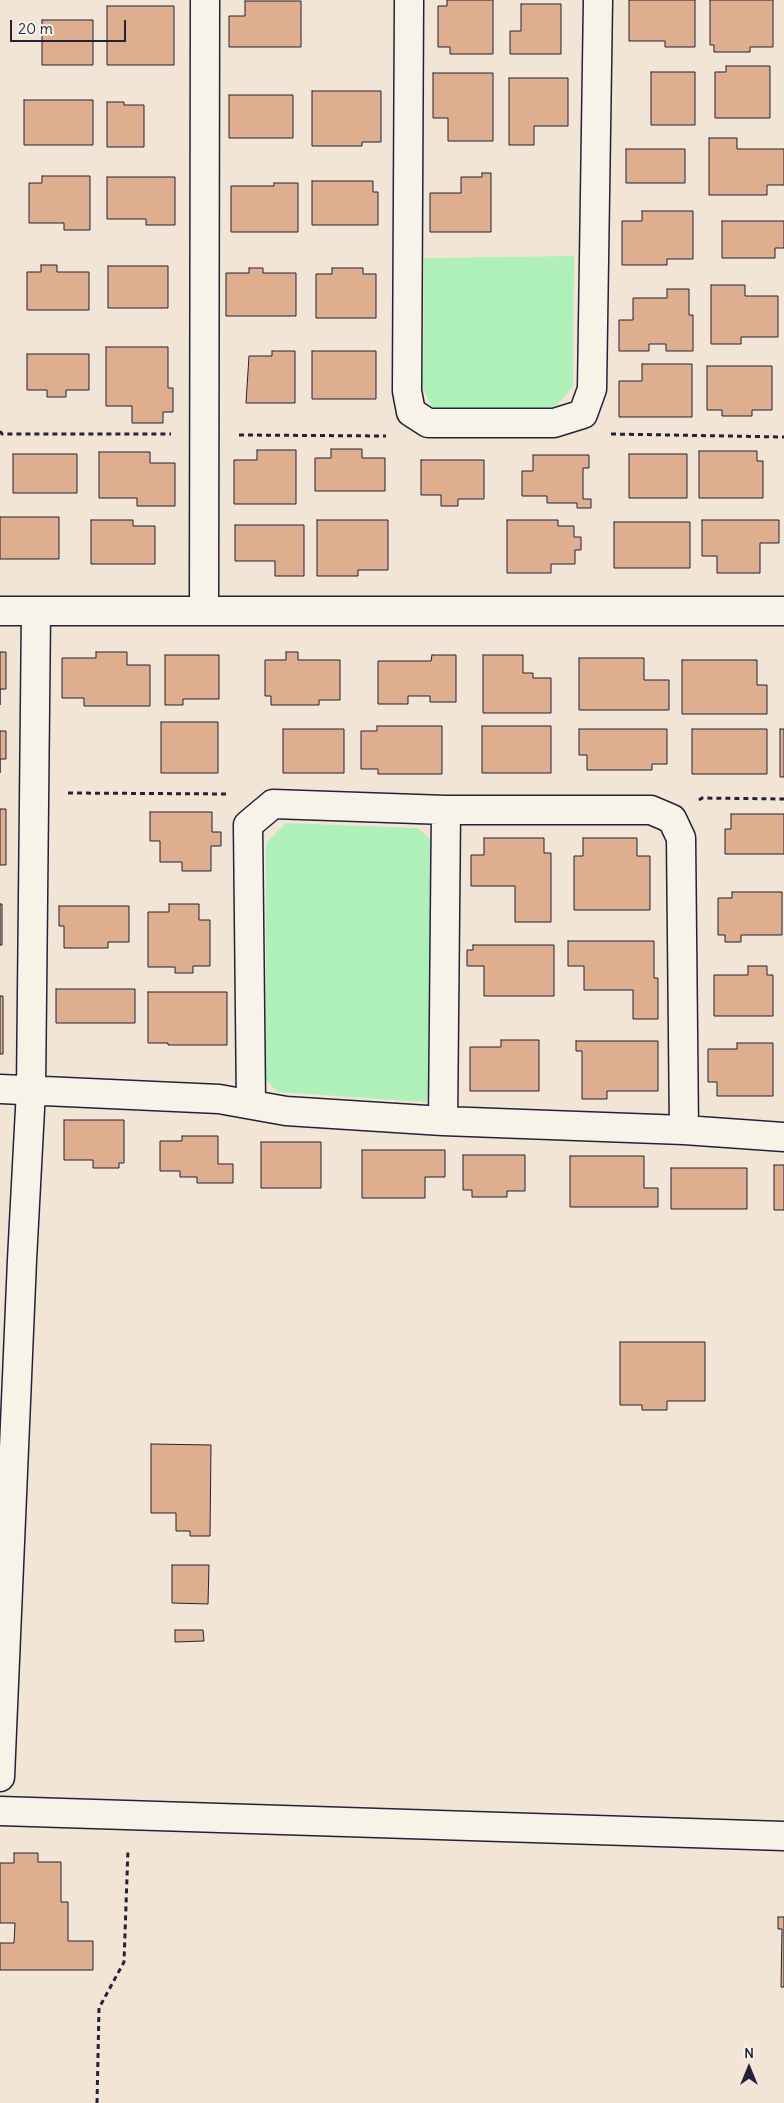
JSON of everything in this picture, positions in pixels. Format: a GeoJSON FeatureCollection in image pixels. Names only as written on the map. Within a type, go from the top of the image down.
{"type":"FeatureCollection","features":[{"type":"Feature","properties":{"kind":"street"},"geometry":{"type":"LineString","coordinates":[[204,610],[205,0]]}},
{"type":"Feature","properties":{"kind":"street"},"geometry":{"type":"LineString","coordinates":[[408,0],[406,391],[411,412],[428,423],[554,423],[583,414],[592,389],[598,0]]}},
{"type":"Feature","properties":{"kind":"street"},"geometry":{"type":"LineString","coordinates":[[0,611],[784,611]]}},
{"type":"Feature","properties":{"kind":"street"},"geometry":{"type":"LineString","coordinates":[[0,1777],[21,1270],[31,1090],[36,611]]}},
{"type":"Feature","properties":{"kind":"street"},"geometry":{"type":"LineString","coordinates":[[251,1104],[248,825],[273,804],[446,810],[651,810],[672,820],[681,838],[684,1130]]}},
{"type":"Feature","properties":{"kind":"street"},"geometry":{"type":"LineString","coordinates":[[443,1121],[446,810]]}},
{"type":"Feature","properties":{"kind":"street"},"geometry":{"type":"LineString","coordinates":[[0,1089],[219,1099],[286,1111],[443,1121],[684,1130],[784,1137]]}},
{"type":"Feature","properties":{"kind":"street"},"geometry":{"type":"LineString","coordinates":[[0,1811],[784,1836]]}},
{"type":"Feature","properties":{"kind":"path"},"geometry":{"type":"LineString","coordinates":[[583,414],[606,434],[784,437]]}},
{"type":"Feature","properties":{"kind":"path"},"geometry":{"type":"LineString","coordinates":[[34,793],[234,794],[260,815]]}},
{"type":"Feature","properties":{"kind":"path"},"geometry":{"type":"LineString","coordinates":[[672,820],[702,798],[784,799]]}},
{"type":"Feature","properties":{"kind":"path"},"geometry":{"type":"LineString","coordinates":[[98,2103],[99,2008],[124,1962],[129,1814]]}},
{"type":"Feature","properties":{"kind":"green space"},"geometry":{"type":"Polygon","coordinates":[[[574,256],[573,387],[554,408],[432,408],[423,388],[424,258],[574,256]]]}},
{"type":"Feature","properties":{"kind":"green space"},"geometry":{"type":"Polygon","coordinates":[[[286,823],[418,828],[434,843],[434,1073],[426,1102],[278,1092],[266,1080],[266,843],[286,823]]]}},
{"type":"Feature","properties":{"kind":"building"},"geometry":{"type":"Polygon","coordinates":[[[447,0],[493,0],[493,54],[450,54],[450,47],[438,47],[438,6],[447,6],[447,0]]]}},
{"type":"Feature","properties":{"kind":"building"},"geometry":{"type":"Polygon","coordinates":[[[629,0],[695,0],[695,47],[665,47],[665,41],[629,41],[629,0]]]}},
{"type":"Feature","properties":{"kind":"building"},"geometry":{"type":"Polygon","coordinates":[[[710,0],[773,0],[773,47],[750,47],[750,52],[714,52],[714,45],[710,45],[710,0]]]}},
{"type":"Feature","properties":{"kind":"building"},"geometry":{"type":"Polygon","coordinates":[[[245,1],[301,1],[301,47],[229,47],[229,16],[245,16],[245,1]]]}},
{"type":"Feature","properties":{"kind":"building"},"geometry":{"type":"Polygon","coordinates":[[[521,4],[561,4],[561,54],[510,54],[510,31],[521,31],[521,4]]]}},
{"type":"Feature","properties":{"kind":"building"},"geometry":{"type":"Polygon","coordinates":[[[107,6],[174,6],[174,65],[107,65],[107,6]]]}},
{"type":"Feature","properties":{"kind":"building"},"geometry":{"type":"Polygon","coordinates":[[[42,20],[93,20],[93,65],[42,65],[42,20]]]}},
{"type":"Feature","properties":{"kind":"building"},"geometry":{"type":"Polygon","coordinates":[[[726,66],[770,66],[770,118],[715,118],[715,72],[726,72],[726,66]]]}},
{"type":"Feature","properties":{"kind":"building"},"geometry":{"type":"Polygon","coordinates":[[[651,72],[695,72],[695,125],[651,125],[651,72]]]}},
{"type":"Feature","properties":{"kind":"building"},"geometry":{"type":"Polygon","coordinates":[[[433,73],[493,73],[493,141],[448,141],[448,118],[433,118],[433,73]]]}},
{"type":"Feature","properties":{"kind":"building"},"geometry":{"type":"Polygon","coordinates":[[[509,78],[568,78],[568,126],[534,126],[534,145],[509,145],[509,78]]]}},
{"type":"Feature","properties":{"kind":"building"},"geometry":{"type":"Polygon","coordinates":[[[312,91],[381,91],[381,142],[362,142],[362,146],[312,146],[312,91]]]}},
{"type":"Feature","properties":{"kind":"building"},"geometry":{"type":"Polygon","coordinates":[[[229,95],[293,95],[293,138],[229,138],[229,95]]]}},
{"type":"Feature","properties":{"kind":"building"},"geometry":{"type":"Polygon","coordinates":[[[24,100],[93,100],[93,145],[24,145],[24,100]]]}},
{"type":"Feature","properties":{"kind":"building"},"geometry":{"type":"Polygon","coordinates":[[[107,102],[124,102],[124,105],[144,105],[144,147],[107,147],[107,102]]]}},
{"type":"Feature","properties":{"kind":"building"},"geometry":{"type":"Polygon","coordinates":[[[709,138],[737,138],[737,149],[784,149],[784,185],[767,185],[767,195],[709,195],[709,138]]]}},
{"type":"Feature","properties":{"kind":"building"},"geometry":{"type":"Polygon","coordinates":[[[626,149],[685,149],[685,183],[626,183],[626,149]]]}},
{"type":"Feature","properties":{"kind":"building"},"geometry":{"type":"Polygon","coordinates":[[[482,173],[491,173],[491,232],[430,232],[430,193],[461,193],[461,177],[482,177],[482,173]]]}},
{"type":"Feature","properties":{"kind":"building"},"geometry":{"type":"Polygon","coordinates":[[[42,176],[90,176],[90,230],[64,230],[64,223],[29,223],[29,183],[42,183],[42,176]]]}},
{"type":"Feature","properties":{"kind":"building"},"geometry":{"type":"Polygon","coordinates":[[[107,177],[175,177],[175,225],[146,225],[146,219],[107,219],[107,177]]]}},
{"type":"Feature","properties":{"kind":"building"},"geometry":{"type":"Polygon","coordinates":[[[312,181],[373,181],[373,192],[378,192],[378,225],[312,225],[312,181]]]}},
{"type":"Feature","properties":{"kind":"building"},"geometry":{"type":"Polygon","coordinates":[[[274,183],[298,183],[298,232],[231,232],[231,186],[274,186],[274,183]]]}},
{"type":"Feature","properties":{"kind":"building"},"geometry":{"type":"Polygon","coordinates":[[[642,211],[693,211],[693,259],[667,259],[667,265],[622,265],[622,221],[642,221],[642,211]]]}},
{"type":"Feature","properties":{"kind":"building"},"geometry":{"type":"Polygon","coordinates":[[[722,221],[784,221],[784,248],[775,248],[775,258],[722,258],[722,221]]]}},
{"type":"Feature","properties":{"kind":"building"},"geometry":{"type":"Polygon","coordinates":[[[41,265],[57,265],[57,272],[89,272],[89,310],[27,310],[27,272],[41,272],[41,265]]]}},
{"type":"Feature","properties":{"kind":"building"},"geometry":{"type":"Polygon","coordinates":[[[108,266],[168,266],[168,308],[108,308],[108,266]]]}},
{"type":"Feature","properties":{"kind":"building"},"geometry":{"type":"Polygon","coordinates":[[[249,268],[263,268],[263,273],[296,273],[296,316],[226,316],[226,273],[249,273],[249,268]]]}},
{"type":"Feature","properties":{"kind":"building"},"geometry":{"type":"Polygon","coordinates":[[[332,268],[363,268],[363,274],[376,274],[376,318],[316,318],[316,274],[332,274],[332,268]]]}},
{"type":"Feature","properties":{"kind":"building"},"geometry":{"type":"Polygon","coordinates":[[[711,285],[745,285],[745,296],[778,296],[778,337],[741,337],[741,344],[711,344],[711,285]]]}},
{"type":"Feature","properties":{"kind":"building"},"geometry":{"type":"Polygon","coordinates":[[[667,289],[689,289],[689,315],[693,315],[693,351],[666,351],[666,344],[649,344],[649,351],[619,351],[619,320],[633,320],[633,298],[667,298],[667,289]]]}},
{"type":"Feature","properties":{"kind":"building"},"geometry":{"type":"Polygon","coordinates":[[[106,347],[168,347],[168,388],[173,388],[173,412],[163,412],[163,423],[132,423],[132,406],[106,406],[106,347]]]}},
{"type":"Feature","properties":{"kind":"building"},"geometry":{"type":"Polygon","coordinates":[[[272,351],[295,351],[295,403],[246,403],[249,356],[272,356],[272,351]]]}},
{"type":"Feature","properties":{"kind":"building"},"geometry":{"type":"Polygon","coordinates":[[[312,351],[376,351],[376,399],[312,399],[312,351]]]}},
{"type":"Feature","properties":{"kind":"building"},"geometry":{"type":"Polygon","coordinates":[[[27,354],[89,354],[89,390],[66,390],[66,397],[47,397],[47,390],[27,390],[27,354]]]}},
{"type":"Feature","properties":{"kind":"building"},"geometry":{"type":"Polygon","coordinates":[[[642,364],[692,364],[692,417],[619,417],[619,381],[642,381],[642,364]]]}},
{"type":"Feature","properties":{"kind":"building"},"geometry":{"type":"Polygon","coordinates":[[[707,366],[772,366],[772,410],[752,410],[752,416],[722,416],[722,410],[707,410],[707,366]]]}},
{"type":"Feature","properties":{"kind":"building"},"geometry":{"type":"Polygon","coordinates":[[[331,449],[362,449],[362,458],[385,458],[385,491],[315,491],[315,458],[331,458],[331,449]]]}},
{"type":"Feature","properties":{"kind":"building"},"geometry":{"type":"Polygon","coordinates":[[[257,450],[296,450],[296,504],[234,504],[234,460],[257,460],[257,450]]]}},
{"type":"Feature","properties":{"kind":"building"},"geometry":{"type":"Polygon","coordinates":[[[699,451],[757,451],[757,461],[763,461],[763,498],[699,498],[699,451]]]}},
{"type":"Feature","properties":{"kind":"building"},"geometry":{"type":"Polygon","coordinates":[[[99,452],[150,452],[150,463],[175,463],[175,506],[137,506],[137,498],[99,498],[99,452]]]}},
{"type":"Feature","properties":{"kind":"building"},"geometry":{"type":"Polygon","coordinates":[[[13,454],[77,454],[77,493],[13,493],[13,454]]]}},
{"type":"Feature","properties":{"kind":"building"},"geometry":{"type":"Polygon","coordinates":[[[629,454],[687,454],[687,498],[629,498],[629,454]]]}},
{"type":"Feature","properties":{"kind":"building"},"geometry":{"type":"Polygon","coordinates":[[[533,455],[589,455],[589,468],[583,468],[583,499],[591,499],[591,508],[577,508],[577,503],[547,503],[547,496],[522,496],[522,471],[533,471],[533,455]]]}},
{"type":"Feature","properties":{"kind":"building"},"geometry":{"type":"Polygon","coordinates":[[[421,460],[484,460],[484,499],[458,499],[458,506],[441,506],[441,495],[421,495],[421,460]]]}},
{"type":"Feature","properties":{"kind":"building"},"geometry":{"type":"Polygon","coordinates":[[[0,517],[59,517],[59,559],[0,559],[0,517]]]}},
{"type":"Feature","properties":{"kind":"building"},"geometry":{"type":"Polygon","coordinates":[[[91,520],[133,520],[133,526],[155,526],[155,564],[91,564],[91,520]]]}},
{"type":"Feature","properties":{"kind":"building"},"geometry":{"type":"Polygon","coordinates":[[[317,520],[388,520],[388,570],[358,570],[358,576],[317,576],[317,520]]]}},
{"type":"Feature","properties":{"kind":"building"},"geometry":{"type":"Polygon","coordinates":[[[507,520],[558,520],[558,526],[574,526],[574,537],[581,537],[581,550],[575,550],[575,564],[551,564],[551,573],[507,573],[507,520]]]}},
{"type":"Feature","properties":{"kind":"building"},"geometry":{"type":"Polygon","coordinates":[[[702,520],[779,520],[779,543],[760,543],[760,573],[717,573],[717,556],[702,556],[702,520]]]}},
{"type":"Feature","properties":{"kind":"building"},"geometry":{"type":"Polygon","coordinates":[[[614,522],[690,522],[690,568],[614,568],[614,522]]]}},
{"type":"Feature","properties":{"kind":"building"},"geometry":{"type":"Polygon","coordinates":[[[235,525],[304,525],[304,576],[275,576],[275,561],[235,561],[235,525]]]}},
{"type":"Feature","properties":{"kind":"building"},"geometry":{"type":"Polygon","coordinates":[[[0,652],[6,652],[6,689],[0,689],[0,652]]]}},
{"type":"Feature","properties":{"kind":"building"},"geometry":{"type":"Polygon","coordinates":[[[96,652],[127,652],[127,665],[150,665],[150,706],[84,706],[84,698],[62,698],[62,658],[96,658],[96,652]]]}},
{"type":"Feature","properties":{"kind":"building"},"geometry":{"type":"Polygon","coordinates":[[[286,652],[298,652],[298,660],[340,660],[340,700],[319,700],[319,705],[271,705],[271,696],[265,696],[265,660],[286,660],[286,652]]]}},
{"type":"Feature","properties":{"kind":"building"},"geometry":{"type":"Polygon","coordinates":[[[165,655],[219,655],[219,699],[183,699],[183,705],[165,705],[165,655]]]}},
{"type":"Feature","properties":{"kind":"building"},"geometry":{"type":"Polygon","coordinates":[[[432,655],[456,655],[456,702],[430,702],[430,696],[408,696],[408,704],[378,704],[378,661],[431,661],[432,655]]]}},
{"type":"Feature","properties":{"kind":"building"},"geometry":{"type":"Polygon","coordinates":[[[483,655],[523,655],[523,673],[533,673],[533,678],[551,678],[551,713],[483,713],[483,655]]]}},
{"type":"Feature","properties":{"kind":"building"},"geometry":{"type":"Polygon","coordinates":[[[579,658],[644,658],[644,680],[669,680],[669,710],[579,710],[579,658]]]}},
{"type":"Feature","properties":{"kind":"building"},"geometry":{"type":"Polygon","coordinates":[[[682,660],[757,660],[757,685],[767,685],[767,714],[682,714],[682,660]]]}},
{"type":"Feature","properties":{"kind":"building"},"geometry":{"type":"Polygon","coordinates":[[[161,722],[218,722],[218,773],[161,773],[161,722]]]}},
{"type":"Feature","properties":{"kind":"building"},"geometry":{"type":"Polygon","coordinates":[[[377,726],[442,726],[442,774],[378,774],[378,769],[361,769],[361,731],[377,731],[377,726]]]}},
{"type":"Feature","properties":{"kind":"building"},"geometry":{"type":"Polygon","coordinates":[[[482,726],[551,726],[551,773],[482,773],[482,726]]]}},
{"type":"Feature","properties":{"kind":"building"},"geometry":{"type":"Polygon","coordinates":[[[283,729],[344,729],[344,773],[283,773],[283,729]]]}},
{"type":"Feature","properties":{"kind":"building"},"geometry":{"type":"Polygon","coordinates":[[[579,729],[667,729],[667,764],[652,764],[652,770],[587,770],[587,755],[579,755],[579,729]]]}},
{"type":"Feature","properties":{"kind":"building"},"geometry":{"type":"Polygon","coordinates":[[[692,729],[767,729],[767,774],[692,774],[692,729]]]}},
{"type":"Feature","properties":{"kind":"building"},"geometry":{"type":"Polygon","coordinates":[[[780,729],[784,729],[784,777],[780,777],[780,729]]]}},
{"type":"Feature","properties":{"kind":"building"},"geometry":{"type":"Polygon","coordinates":[[[0,731],[6,731],[6,759],[0,759],[0,731]]]}},
{"type":"Feature","properties":{"kind":"building"},"geometry":{"type":"Polygon","coordinates":[[[0,809],[6,809],[6,865],[0,865],[0,809]]]}},
{"type":"Feature","properties":{"kind":"building"},"geometry":{"type":"Polygon","coordinates":[[[150,812],[212,812],[212,832],[221,832],[221,846],[211,846],[211,871],[182,871],[182,862],[160,862],[160,841],[150,841],[150,812]]]}},
{"type":"Feature","properties":{"kind":"building"},"geometry":{"type":"Polygon","coordinates":[[[731,814],[784,814],[784,854],[725,854],[725,829],[731,829],[731,814]]]}},
{"type":"Feature","properties":{"kind":"building"},"geometry":{"type":"Polygon","coordinates":[[[484,838],[544,838],[544,853],[551,853],[551,922],[515,922],[515,886],[471,886],[471,855],[484,855],[484,838]]]}},
{"type":"Feature","properties":{"kind":"building"},"geometry":{"type":"Polygon","coordinates":[[[583,838],[637,838],[637,856],[650,856],[650,910],[574,910],[574,856],[583,856],[583,838]]]}},
{"type":"Feature","properties":{"kind":"building"},"geometry":{"type":"Polygon","coordinates":[[[732,892],[782,892],[782,935],[741,935],[741,942],[725,942],[725,935],[718,935],[718,898],[732,898],[732,892]]]}},
{"type":"Feature","properties":{"kind":"building"},"geometry":{"type":"Polygon","coordinates":[[[0,904],[2,904],[2,945],[0,945],[0,904]]]}},
{"type":"Feature","properties":{"kind":"building"},"geometry":{"type":"Polygon","coordinates":[[[169,904],[199,904],[199,920],[210,920],[210,966],[193,966],[193,973],[175,973],[175,967],[148,967],[148,912],[169,912],[169,904]]]}},
{"type":"Feature","properties":{"kind":"building"},"geometry":{"type":"Polygon","coordinates":[[[59,906],[129,906],[129,942],[108,942],[108,948],[64,948],[64,926],[59,926],[59,906]]]}},
{"type":"Feature","properties":{"kind":"building"},"geometry":{"type":"Polygon","coordinates":[[[568,941],[654,941],[654,978],[658,978],[658,1019],[633,1019],[633,990],[584,990],[584,966],[568,966],[568,941]]]}},
{"type":"Feature","properties":{"kind":"building"},"geometry":{"type":"Polygon","coordinates":[[[473,945],[554,945],[554,996],[484,996],[484,966],[467,966],[467,950],[473,950],[473,945]]]}},
{"type":"Feature","properties":{"kind":"building"},"geometry":{"type":"Polygon","coordinates":[[[748,966],[767,966],[767,975],[773,975],[773,1016],[714,1016],[714,975],[748,975],[748,966]]]}},
{"type":"Feature","properties":{"kind":"building"},"geometry":{"type":"Polygon","coordinates":[[[56,989],[135,989],[135,1023],[56,1023],[56,989]]]}},
{"type":"Feature","properties":{"kind":"building"},"geometry":{"type":"Polygon","coordinates":[[[148,992],[227,992],[227,1045],[148,1043],[148,992]]]}},
{"type":"Feature","properties":{"kind":"building"},"geometry":{"type":"Polygon","coordinates":[[[0,996],[3,996],[3,1054],[0,1054],[0,996]]]}},
{"type":"Feature","properties":{"kind":"building"},"geometry":{"type":"Polygon","coordinates":[[[501,1040],[539,1040],[539,1091],[470,1091],[470,1047],[501,1047],[501,1040]]]}},
{"type":"Feature","properties":{"kind":"building"},"geometry":{"type":"Polygon","coordinates":[[[576,1041],[658,1041],[658,1091],[607,1091],[607,1099],[582,1099],[582,1051],[576,1051],[576,1041]]]}},
{"type":"Feature","properties":{"kind":"building"},"geometry":{"type":"Polygon","coordinates":[[[737,1043],[773,1043],[773,1096],[717,1096],[717,1082],[708,1082],[708,1049],[737,1049],[737,1043]]]}},
{"type":"Feature","properties":{"kind":"building"},"geometry":{"type":"Polygon","coordinates":[[[64,1120],[124,1120],[124,1163],[119,1163],[119,1168],[93,1168],[93,1160],[64,1160],[64,1120]]]}},
{"type":"Feature","properties":{"kind":"building"},"geometry":{"type":"Polygon","coordinates":[[[182,1136],[218,1136],[218,1164],[233,1164],[233,1183],[197,1183],[197,1177],[180,1177],[180,1171],[160,1171],[160,1141],[182,1141],[182,1136]]]}},
{"type":"Feature","properties":{"kind":"building"},"geometry":{"type":"Polygon","coordinates":[[[261,1142],[321,1142],[321,1188],[261,1188],[261,1142]]]}},
{"type":"Feature","properties":{"kind":"building"},"geometry":{"type":"Polygon","coordinates":[[[362,1150],[445,1150],[445,1177],[425,1177],[425,1198],[362,1198],[362,1150]]]}},
{"type":"Feature","properties":{"kind":"building"},"geometry":{"type":"Polygon","coordinates":[[[463,1155],[525,1155],[525,1191],[507,1191],[507,1197],[472,1197],[472,1190],[463,1190],[463,1155]]]}},
{"type":"Feature","properties":{"kind":"building"},"geometry":{"type":"Polygon","coordinates":[[[570,1156],[644,1156],[644,1188],[658,1188],[658,1207],[570,1207],[570,1156]]]}},
{"type":"Feature","properties":{"kind":"building"},"geometry":{"type":"Polygon","coordinates":[[[774,1165],[784,1165],[784,1210],[774,1210],[774,1165]]]}},
{"type":"Feature","properties":{"kind":"building"},"geometry":{"type":"Polygon","coordinates":[[[671,1168],[747,1168],[747,1209],[671,1209],[671,1168]]]}},
{"type":"Feature","properties":{"kind":"building"},"geometry":{"type":"Polygon","coordinates":[[[620,1342],[705,1342],[705,1401],[667,1401],[667,1410],[642,1410],[642,1405],[620,1405],[620,1342]]]}},
{"type":"Feature","properties":{"kind":"building"},"geometry":{"type":"Polygon","coordinates":[[[151,1444],[211,1445],[210,1536],[190,1536],[190,1531],[176,1531],[176,1513],[151,1513],[151,1444]]]}},
{"type":"Feature","properties":{"kind":"building"},"geometry":{"type":"Polygon","coordinates":[[[172,1565],[209,1565],[208,1604],[172,1603],[172,1565]]]}},
{"type":"Feature","properties":{"kind":"building"},"geometry":{"type":"Polygon","coordinates":[[[175,1630],[203,1630],[204,1641],[175,1642],[175,1630]]]}},
{"type":"Feature","properties":{"kind":"building"},"geometry":{"type":"Polygon","coordinates":[[[14,1853],[38,1853],[38,1862],[61,1862],[61,1902],[68,1902],[68,1941],[93,1941],[93,1970],[0,1970],[0,1943],[14,1943],[15,1923],[0,1923],[0,1863],[14,1863],[14,1853]]]}},
{"type":"Feature","properties":{"kind":"building"},"geometry":{"type":"Polygon","coordinates":[[[778,1917],[784,1917],[784,1987],[781,1987],[782,1929],[778,1929],[778,1917]]]}}]}
